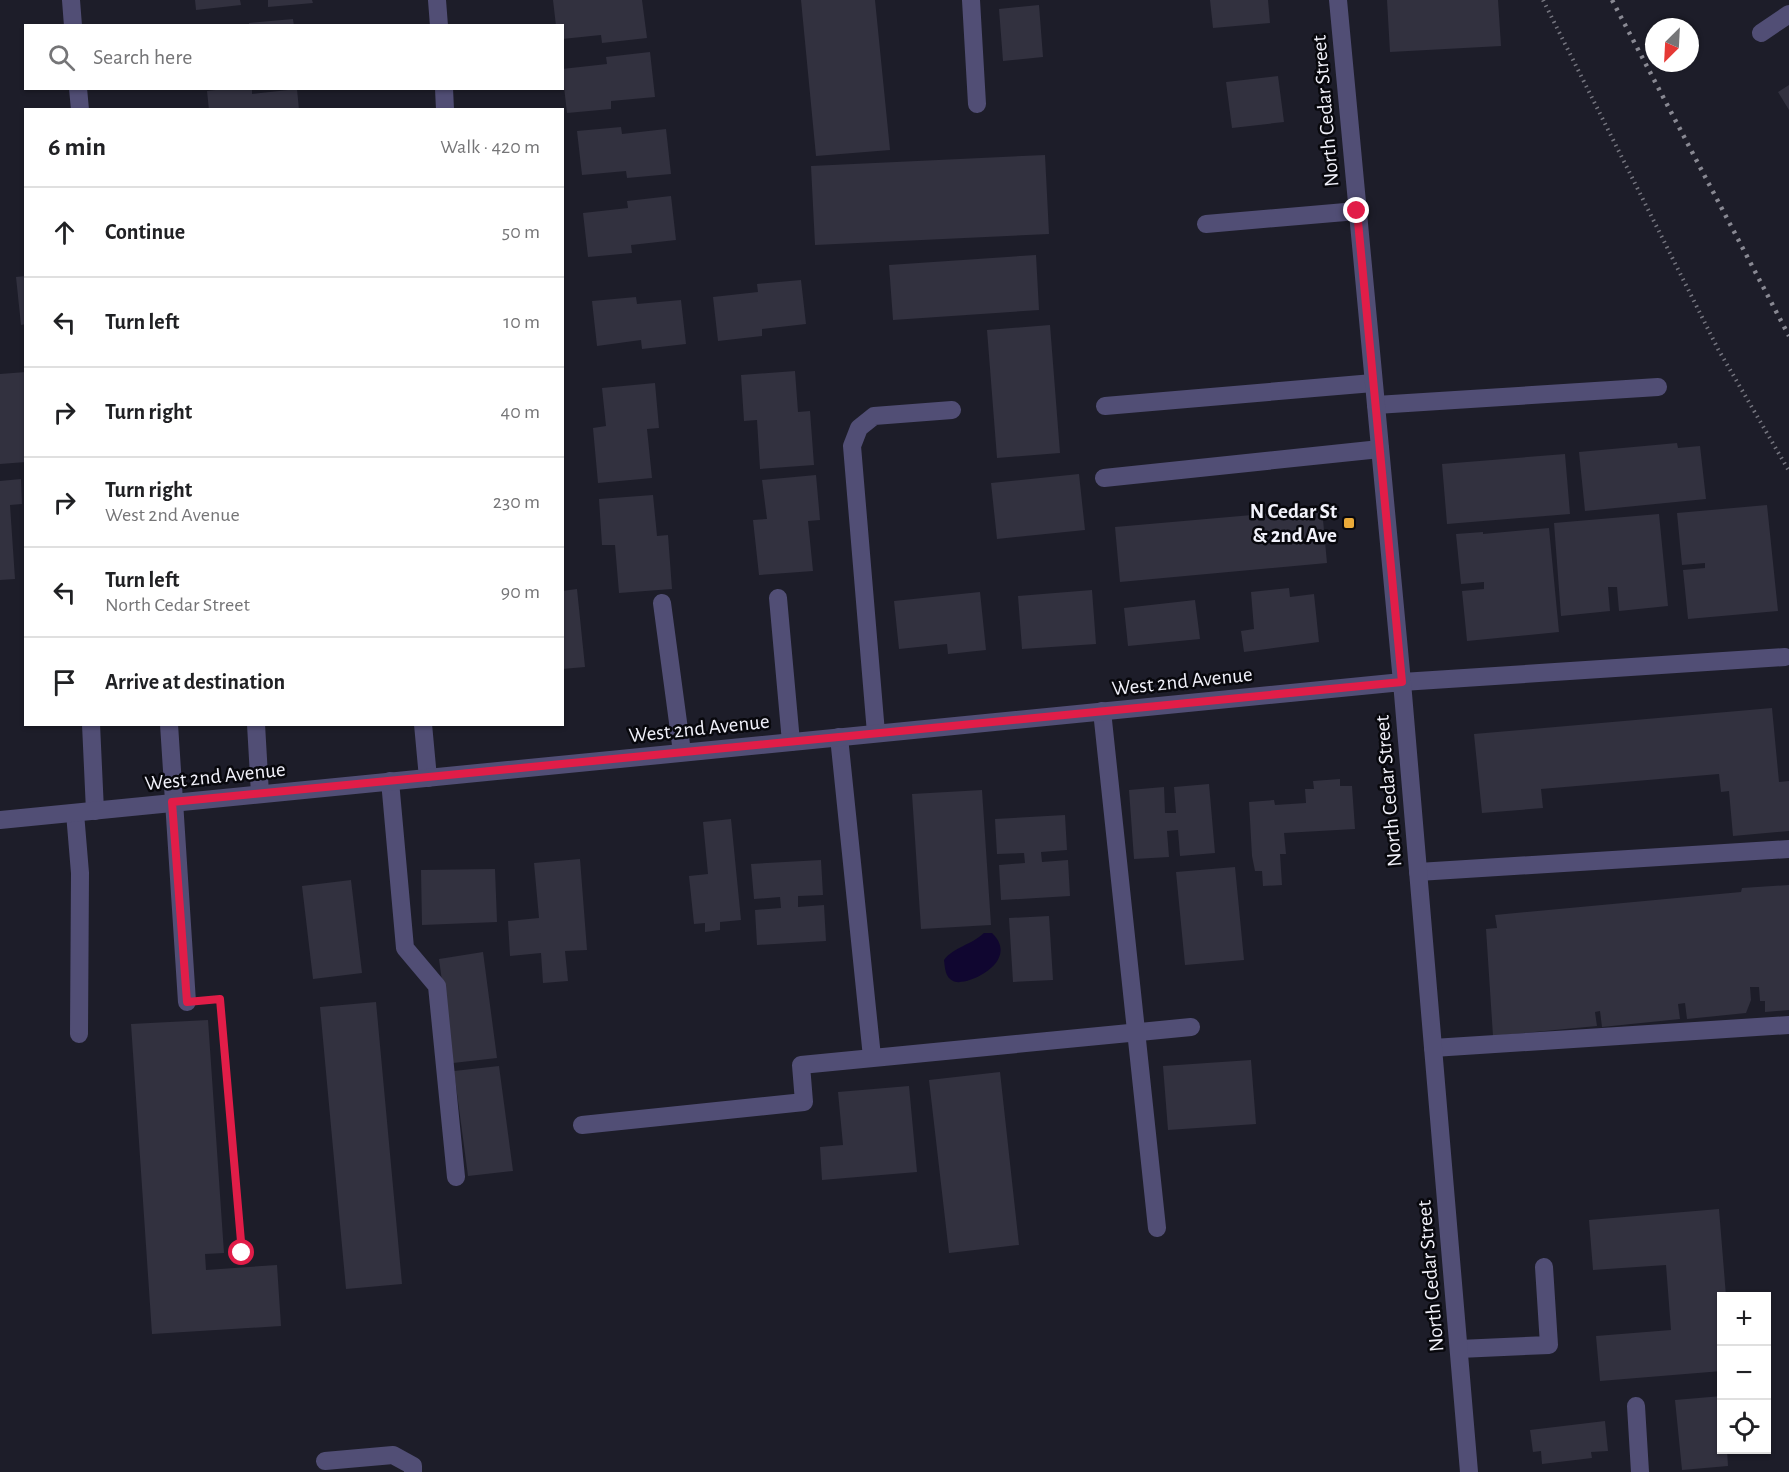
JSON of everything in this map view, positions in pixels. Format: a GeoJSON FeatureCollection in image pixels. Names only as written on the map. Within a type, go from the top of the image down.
{"type":"FeatureCollection","features":[{"type":"Feature","properties":{"kind":"street"},"geometry":{"type":"LineString","coordinates":[[70,0],[73,24]]}},
{"type":"Feature","properties":{"kind":"street"},"geometry":{"type":"LineString","coordinates":[[437,0],[439,24]]}},
{"type":"Feature","properties":{"kind":"street"},"geometry":{"type":"LineString","coordinates":[[971,0],[978,104]]}},
{"type":"Feature","properties":{"kind":"street","name":"North Cedar Street"},"geometry":{"type":"LineString","coordinates":[[1338,0],[1402,682],[1469,1472]]}},
{"type":"Feature","properties":{"kind":"street"},"geometry":{"type":"LineString","coordinates":[[1761,33],[1789,14]]}},
{"type":"Feature","properties":{"kind":"street"},"geometry":{"type":"LineString","coordinates":[[78,90],[80,108]]}},
{"type":"Feature","properties":{"kind":"street"},"geometry":{"type":"LineString","coordinates":[[444,90],[445,108]]}},
{"type":"Feature","properties":{"kind":"street"},"geometry":{"type":"LineString","coordinates":[[1206,224],[1357,211]]}},
{"type":"Feature","properties":{"kind":"street"},"geometry":{"type":"LineString","coordinates":[[1105,406],[1374,383]]}},
{"type":"Feature","properties":{"kind":"street"},"geometry":{"type":"LineString","coordinates":[[1376,405],[1658,387]]}},
{"type":"Feature","properties":{"kind":"street"},"geometry":{"type":"LineString","coordinates":[[876,733],[852,446],[859,428],[874,417],[952,410]]}},
{"type":"Feature","properties":{"kind":"street"},"geometry":{"type":"LineString","coordinates":[[1104,478],[1380,449]]}},
{"type":"Feature","properties":{"kind":"street"},"geometry":{"type":"LineString","coordinates":[[778,598],[790,742]]}},
{"type":"Feature","properties":{"kind":"street"},"geometry":{"type":"LineString","coordinates":[[662,603],[682,752]]}},
{"type":"Feature","properties":{"kind":"street","name":"West 2nd Avenue"},"geometry":{"type":"LineString","coordinates":[[0,820],[1402,682],[1785,657]]}},
{"type":"Feature","properties":{"kind":"street"},"geometry":{"type":"LineString","coordinates":[[1102,711],[1157,1228]]}},
{"type":"Feature","properties":{"kind":"street"},"geometry":{"type":"LineString","coordinates":[[90,726],[95,810]]}},
{"type":"Feature","properties":{"kind":"street"},"geometry":{"type":"LineString","coordinates":[[169,726],[172,802],[187,1002]]}},
{"type":"Feature","properties":{"kind":"street"},"geometry":{"type":"LineString","coordinates":[[256,726],[260,794]]}},
{"type":"Feature","properties":{"kind":"street"},"geometry":{"type":"LineString","coordinates":[[423,726],[428,778]]}},
{"type":"Feature","properties":{"kind":"street"},"geometry":{"type":"LineString","coordinates":[[839,737],[872,1057]]}},
{"type":"Feature","properties":{"kind":"street"},"geometry":{"type":"LineString","coordinates":[[390,781],[405,948],[437,986],[456,1178]]}},
{"type":"Feature","properties":{"kind":"street"},"geometry":{"type":"LineString","coordinates":[[75,813],[80,873],[79,1034]]}},
{"type":"Feature","properties":{"kind":"street"},"geometry":{"type":"LineString","coordinates":[[1418,872],[1789,849]]}},
{"type":"Feature","properties":{"kind":"street"},"geometry":{"type":"LineString","coordinates":[[1433,1048],[1789,1024]]}},
{"type":"Feature","properties":{"kind":"street"},"geometry":{"type":"LineString","coordinates":[[582,1125],[804,1102],[801,1065],[1191,1027]]}},
{"type":"Feature","properties":{"kind":"street"},"geometry":{"type":"LineString","coordinates":[[1459,1348],[1549,1345],[1544,1267]]}},
{"type":"Feature","properties":{"kind":"street"},"geometry":{"type":"LineString","coordinates":[[1636,1406],[1640,1472]]}},
{"type":"Feature","properties":{"kind":"street"},"geometry":{"type":"LineString","coordinates":[[325,1461],[393,1455],[413,1466],[413,1472]]}},
{"type":"Feature","properties":{"kind":"path"},"geometry":{"type":"LineString","coordinates":[[1543,0],[1718,349],[1789,471]]}},
{"type":"Feature","properties":{"kind":"path"},"geometry":{"type":"LineString","coordinates":[[187,1002],[220,999],[242,1253]]}},
{"type":"Feature","properties":{"kind":"shaded area"},"geometry":{"type":"Polygon","coordinates":[[[984,933],[992,933],[999,944],[1000,954],[996,963],[979,977],[968,981],[959,982],[950,979],[944,960],[948,955],[984,933]]]}},
{"type":"Feature","properties":{"kind":"building"},"geometry":{"type":"Polygon","coordinates":[[[195,0],[240,0],[241,5],[196,10],[195,0]]]}},
{"type":"Feature","properties":{"kind":"building"},"geometry":{"type":"Polygon","coordinates":[[[268,0],[312,0],[313,3],[268,7],[268,0]]]}},
{"type":"Feature","properties":{"kind":"building"},"geometry":{"type":"Polygon","coordinates":[[[553,0],[642,0],[647,38],[602,43],[601,35],[564,39],[564,24],[556,24],[553,0]]]}},
{"type":"Feature","properties":{"kind":"building"},"geometry":{"type":"Polygon","coordinates":[[[801,0],[875,0],[890,150],[816,156],[801,0]]]}},
{"type":"Feature","properties":{"kind":"building"},"geometry":{"type":"Polygon","coordinates":[[[1210,0],[1268,0],[1270,23],[1213,28],[1210,0]]]}},
{"type":"Feature","properties":{"kind":"building"},"geometry":{"type":"Polygon","coordinates":[[[1387,0],[1498,0],[1501,46],[1390,52],[1387,0]]]}},
{"type":"Feature","properties":{"kind":"building"},"geometry":{"type":"Polygon","coordinates":[[[1039,5],[1043,57],[1003,61],[999,9],[1039,5]]]}},
{"type":"Feature","properties":{"kind":"building"},"geometry":{"type":"Polygon","coordinates":[[[293,19],[294,24],[249,24],[293,19]]]}},
{"type":"Feature","properties":{"kind":"building"},"geometry":{"type":"Polygon","coordinates":[[[650,52],[655,97],[611,101],[611,109],[567,113],[564,69],[607,64],[606,57],[650,52]]]}},
{"type":"Feature","properties":{"kind":"building"},"geometry":{"type":"Polygon","coordinates":[[[1278,76],[1284,122],[1232,128],[1226,82],[1278,76]]]}},
{"type":"Feature","properties":{"kind":"building"},"geometry":{"type":"Polygon","coordinates":[[[1789,85],[1789,110],[1778,92],[1789,85]]]}},
{"type":"Feature","properties":{"kind":"building"},"geometry":{"type":"Polygon","coordinates":[[[252,90],[252,94],[297,90],[299,108],[209,108],[207,91],[252,90]]]}},
{"type":"Feature","properties":{"kind":"building"},"geometry":{"type":"Polygon","coordinates":[[[621,127],[622,134],[666,129],[671,174],[627,178],[626,171],[582,175],[577,131],[621,127]]]}},
{"type":"Feature","properties":{"kind":"building"},"geometry":{"type":"Polygon","coordinates":[[[1045,155],[1049,234],[815,245],[811,166],[1045,155]]]}},
{"type":"Feature","properties":{"kind":"building"},"geometry":{"type":"Polygon","coordinates":[[[671,196],[676,240],[631,245],[632,253],[588,257],[583,213],[628,208],[627,201],[671,196]]]}},
{"type":"Feature","properties":{"kind":"building"},"geometry":{"type":"Polygon","coordinates":[[[1036,255],[1039,310],[893,320],[889,265],[1036,255]]]}},
{"type":"Feature","properties":{"kind":"building"},"geometry":{"type":"Polygon","coordinates":[[[24,276],[24,324],[21,325],[16,277],[24,276]]]}},
{"type":"Feature","properties":{"kind":"building"},"geometry":{"type":"Polygon","coordinates":[[[801,280],[806,324],[762,329],[762,336],[718,341],[713,297],[758,292],[757,284],[801,280]]]}},
{"type":"Feature","properties":{"kind":"building"},"geometry":{"type":"Polygon","coordinates":[[[636,297],[637,304],[681,300],[686,344],[642,349],[641,340],[597,346],[592,301],[636,297]]]}},
{"type":"Feature","properties":{"kind":"building"},"geometry":{"type":"Polygon","coordinates":[[[1050,325],[1060,453],[997,458],[987,330],[1050,325]]]}},
{"type":"Feature","properties":{"kind":"building"},"geometry":{"type":"Polygon","coordinates":[[[795,371],[798,412],[810,411],[814,465],[760,469],[757,420],[744,421],[741,375],[795,371]]]}},
{"type":"Feature","properties":{"kind":"building"},"geometry":{"type":"Polygon","coordinates":[[[24,372],[24,462],[0,464],[0,374],[24,372]]]}},
{"type":"Feature","properties":{"kind":"building"},"geometry":{"type":"Polygon","coordinates":[[[655,383],[659,428],[647,429],[652,478],[598,483],[593,428],[606,426],[602,388],[655,383]]]}},
{"type":"Feature","properties":{"kind":"building"},"geometry":{"type":"Polygon","coordinates":[[[1677,443],[1678,448],[1700,446],[1706,499],[1585,511],[1579,452],[1677,443]]]}},
{"type":"Feature","properties":{"kind":"building"},"geometry":{"type":"Polygon","coordinates":[[[1565,454],[1570,514],[1447,524],[1442,464],[1565,454]]]}},
{"type":"Feature","properties":{"kind":"building"},"geometry":{"type":"Polygon","coordinates":[[[1079,474],[1085,530],[997,539],[991,483],[1079,474]]]}},
{"type":"Feature","properties":{"kind":"building"},"geometry":{"type":"Polygon","coordinates":[[[816,475],[820,520],[808,521],[813,571],[759,575],[753,520],[767,519],[762,480],[816,475]]]}},
{"type":"Feature","properties":{"kind":"building"},"geometry":{"type":"Polygon","coordinates":[[[21,479],[22,504],[10,505],[15,579],[0,580],[0,481],[21,479]]]}},
{"type":"Feature","properties":{"kind":"building"},"geometry":{"type":"Polygon","coordinates":[[[653,495],[657,536],[668,535],[672,589],[619,593],[615,545],[602,545],[599,499],[653,495]]]}},
{"type":"Feature","properties":{"kind":"building"},"geometry":{"type":"Polygon","coordinates":[[[1767,505],[1778,611],[1688,619],[1683,570],[1705,568],[1705,563],[1682,565],[1677,513],[1767,505]]]}},
{"type":"Feature","properties":{"kind":"building"},"geometry":{"type":"Polygon","coordinates":[[[1322,509],[1327,563],[1120,582],[1115,527],[1322,509]]]}},
{"type":"Feature","properties":{"kind":"building"},"geometry":{"type":"Polygon","coordinates":[[[1659,514],[1668,606],[1619,611],[1617,587],[1608,587],[1610,611],[1561,616],[1554,523],[1659,514]]]}},
{"type":"Feature","properties":{"kind":"building"},"geometry":{"type":"Polygon","coordinates":[[[1549,528],[1559,632],[1467,641],[1462,591],[1484,589],[1484,582],[1461,584],[1456,534],[1549,528]]]}},
{"type":"Feature","properties":{"kind":"building"},"geometry":{"type":"Polygon","coordinates":[[[1289,588],[1290,597],[1314,594],[1319,642],[1244,652],[1241,631],[1254,629],[1251,592],[1289,588]]]}},
{"type":"Feature","properties":{"kind":"building"},"geometry":{"type":"Polygon","coordinates":[[[577,589],[585,667],[564,669],[564,591],[577,589]]]}},
{"type":"Feature","properties":{"kind":"building"},"geometry":{"type":"Polygon","coordinates":[[[1092,590],[1096,644],[1022,649],[1018,596],[1092,590]]]}},
{"type":"Feature","properties":{"kind":"building"},"geometry":{"type":"Polygon","coordinates":[[[980,592],[986,650],[948,654],[947,644],[899,649],[894,601],[980,592]]]}},
{"type":"Feature","properties":{"kind":"building"},"geometry":{"type":"Polygon","coordinates":[[[1195,600],[1200,639],[1128,646],[1124,608],[1195,600]]]}},
{"type":"Feature","properties":{"kind":"building"},"geometry":{"type":"Polygon","coordinates":[[[1772,708],[1779,782],[1789,781],[1789,831],[1733,836],[1729,791],[1721,792],[1719,774],[1541,789],[1543,808],[1482,813],[1474,734],[1772,708]]]}},
{"type":"Feature","properties":{"kind":"building"},"geometry":{"type":"Polygon","coordinates":[[[1340,779],[1340,786],[1352,786],[1355,829],[1284,833],[1286,854],[1280,854],[1282,885],[1263,886],[1262,871],[1255,871],[1252,856],[1249,802],[1274,800],[1275,805],[1306,803],[1305,789],[1314,789],[1313,781],[1340,779]]]}},
{"type":"Feature","properties":{"kind":"building"},"geometry":{"type":"Polygon","coordinates":[[[1209,784],[1215,853],[1180,856],[1178,830],[1167,831],[1169,857],[1134,859],[1129,790],[1164,787],[1165,813],[1176,813],[1174,787],[1209,784]]]}},
{"type":"Feature","properties":{"kind":"building"},"geometry":{"type":"Polygon","coordinates":[[[982,790],[991,925],[921,929],[912,794],[982,790]]]}},
{"type":"Feature","properties":{"kind":"building"},"geometry":{"type":"Polygon","coordinates":[[[1065,815],[1067,850],[1041,852],[1042,862],[1068,860],[1070,896],[1001,900],[999,865],[1025,863],[1024,853],[997,854],[995,819],[1065,815]]]}},
{"type":"Feature","properties":{"kind":"building"},"geometry":{"type":"Polygon","coordinates":[[[731,819],[741,920],[720,922],[720,930],[705,932],[705,923],[694,924],[689,876],[708,874],[703,822],[731,819]]]}},
{"type":"Feature","properties":{"kind":"building"},"geometry":{"type":"Polygon","coordinates":[[[580,859],[587,950],[565,951],[568,981],[543,983],[541,953],[510,956],[508,921],[539,918],[534,863],[580,859]]]}},
{"type":"Feature","properties":{"kind":"building"},"geometry":{"type":"Polygon","coordinates":[[[821,860],[823,895],[798,896],[798,907],[824,905],[826,941],[757,945],[755,910],[781,908],[780,897],[754,899],[751,864],[821,860]]]}},
{"type":"Feature","properties":{"kind":"building"},"geometry":{"type":"Polygon","coordinates":[[[1235,867],[1244,960],[1185,965],[1176,872],[1235,867]]]}},
{"type":"Feature","properties":{"kind":"building"},"geometry":{"type":"Polygon","coordinates":[[[495,869],[497,922],[422,925],[421,870],[495,869]]]}},
{"type":"Feature","properties":{"kind":"building"},"geometry":{"type":"Polygon","coordinates":[[[351,880],[362,973],[313,979],[302,886],[351,880]]]}},
{"type":"Feature","properties":{"kind":"building"},"geometry":{"type":"Polygon","coordinates":[[[1789,885],[1789,1010],[1765,1012],[1765,1001],[1760,1001],[1759,987],[1750,987],[1751,1000],[1746,1013],[1687,1019],[1685,1003],[1678,1004],[1680,1019],[1602,1027],[1600,1011],[1595,1012],[1597,1026],[1493,1036],[1486,929],[1497,928],[1495,915],[1741,892],[1742,888],[1789,885]]]}},
{"type":"Feature","properties":{"kind":"building"},"geometry":{"type":"Polygon","coordinates":[[[1049,916],[1053,980],[1013,982],[1009,918],[1049,916]]]}},
{"type":"Feature","properties":{"kind":"building"},"geometry":{"type":"Polygon","coordinates":[[[483,952],[497,1058],[453,1063],[439,959],[483,952]]]}},
{"type":"Feature","properties":{"kind":"building"},"geometry":{"type":"Polygon","coordinates":[[[376,1002],[402,1284],[346,1289],[320,1007],[376,1002]]]}},
{"type":"Feature","properties":{"kind":"building"},"geometry":{"type":"Polygon","coordinates":[[[208,1020],[224,1253],[205,1254],[206,1270],[277,1265],[281,1326],[152,1334],[131,1024],[208,1020]]]}},
{"type":"Feature","properties":{"kind":"building"},"geometry":{"type":"Polygon","coordinates":[[[1251,1060],[1256,1124],[1168,1130],[1163,1066],[1251,1060]]]}},
{"type":"Feature","properties":{"kind":"building"},"geometry":{"type":"Polygon","coordinates":[[[499,1066],[513,1171],[468,1176],[454,1071],[499,1066]]]}},
{"type":"Feature","properties":{"kind":"building"},"geometry":{"type":"Polygon","coordinates":[[[1000,1072],[1019,1245],[949,1253],[929,1080],[1000,1072]]]}},
{"type":"Feature","properties":{"kind":"building"},"geometry":{"type":"Polygon","coordinates":[[[909,1086],[917,1172],[822,1180],[820,1147],[843,1145],[838,1092],[909,1086]]]}},
{"type":"Feature","properties":{"kind":"building"},"geometry":{"type":"Polygon","coordinates":[[[1719,1209],[1726,1292],[1717,1292],[1717,1371],[1600,1381],[1596,1336],[1671,1330],[1666,1265],[1593,1270],[1589,1220],[1719,1209]]]}},
{"type":"Feature","properties":{"kind":"building"},"geometry":{"type":"Polygon","coordinates":[[[1717,1396],[1717,1454],[1727,1454],[1728,1466],[1682,1470],[1675,1400],[1717,1396]]]}},
{"type":"Feature","properties":{"kind":"building"},"geometry":{"type":"Polygon","coordinates":[[[1605,1421],[1608,1451],[1591,1452],[1592,1458],[1542,1464],[1541,1451],[1533,1452],[1530,1430],[1605,1421]]]}},
{"type":"Feature","properties":{"kind":"railway"},"geometry":{"type":"LineString","coordinates":[[1612,0],[1789,336]]}},
{"type":"Feature","properties":{"kind":"place","name":"N Cedar St & 2nd Ave"},"geometry":{"type":"Point","coordinates":[1349,523]}},
{"type":"Feature","properties":{"kind":"route"},"geometry":{"type":"LineString","coordinates":[[242,1253],[220,999],[187,1002],[172,802],[1402,682],[1357,211]]}}]}
